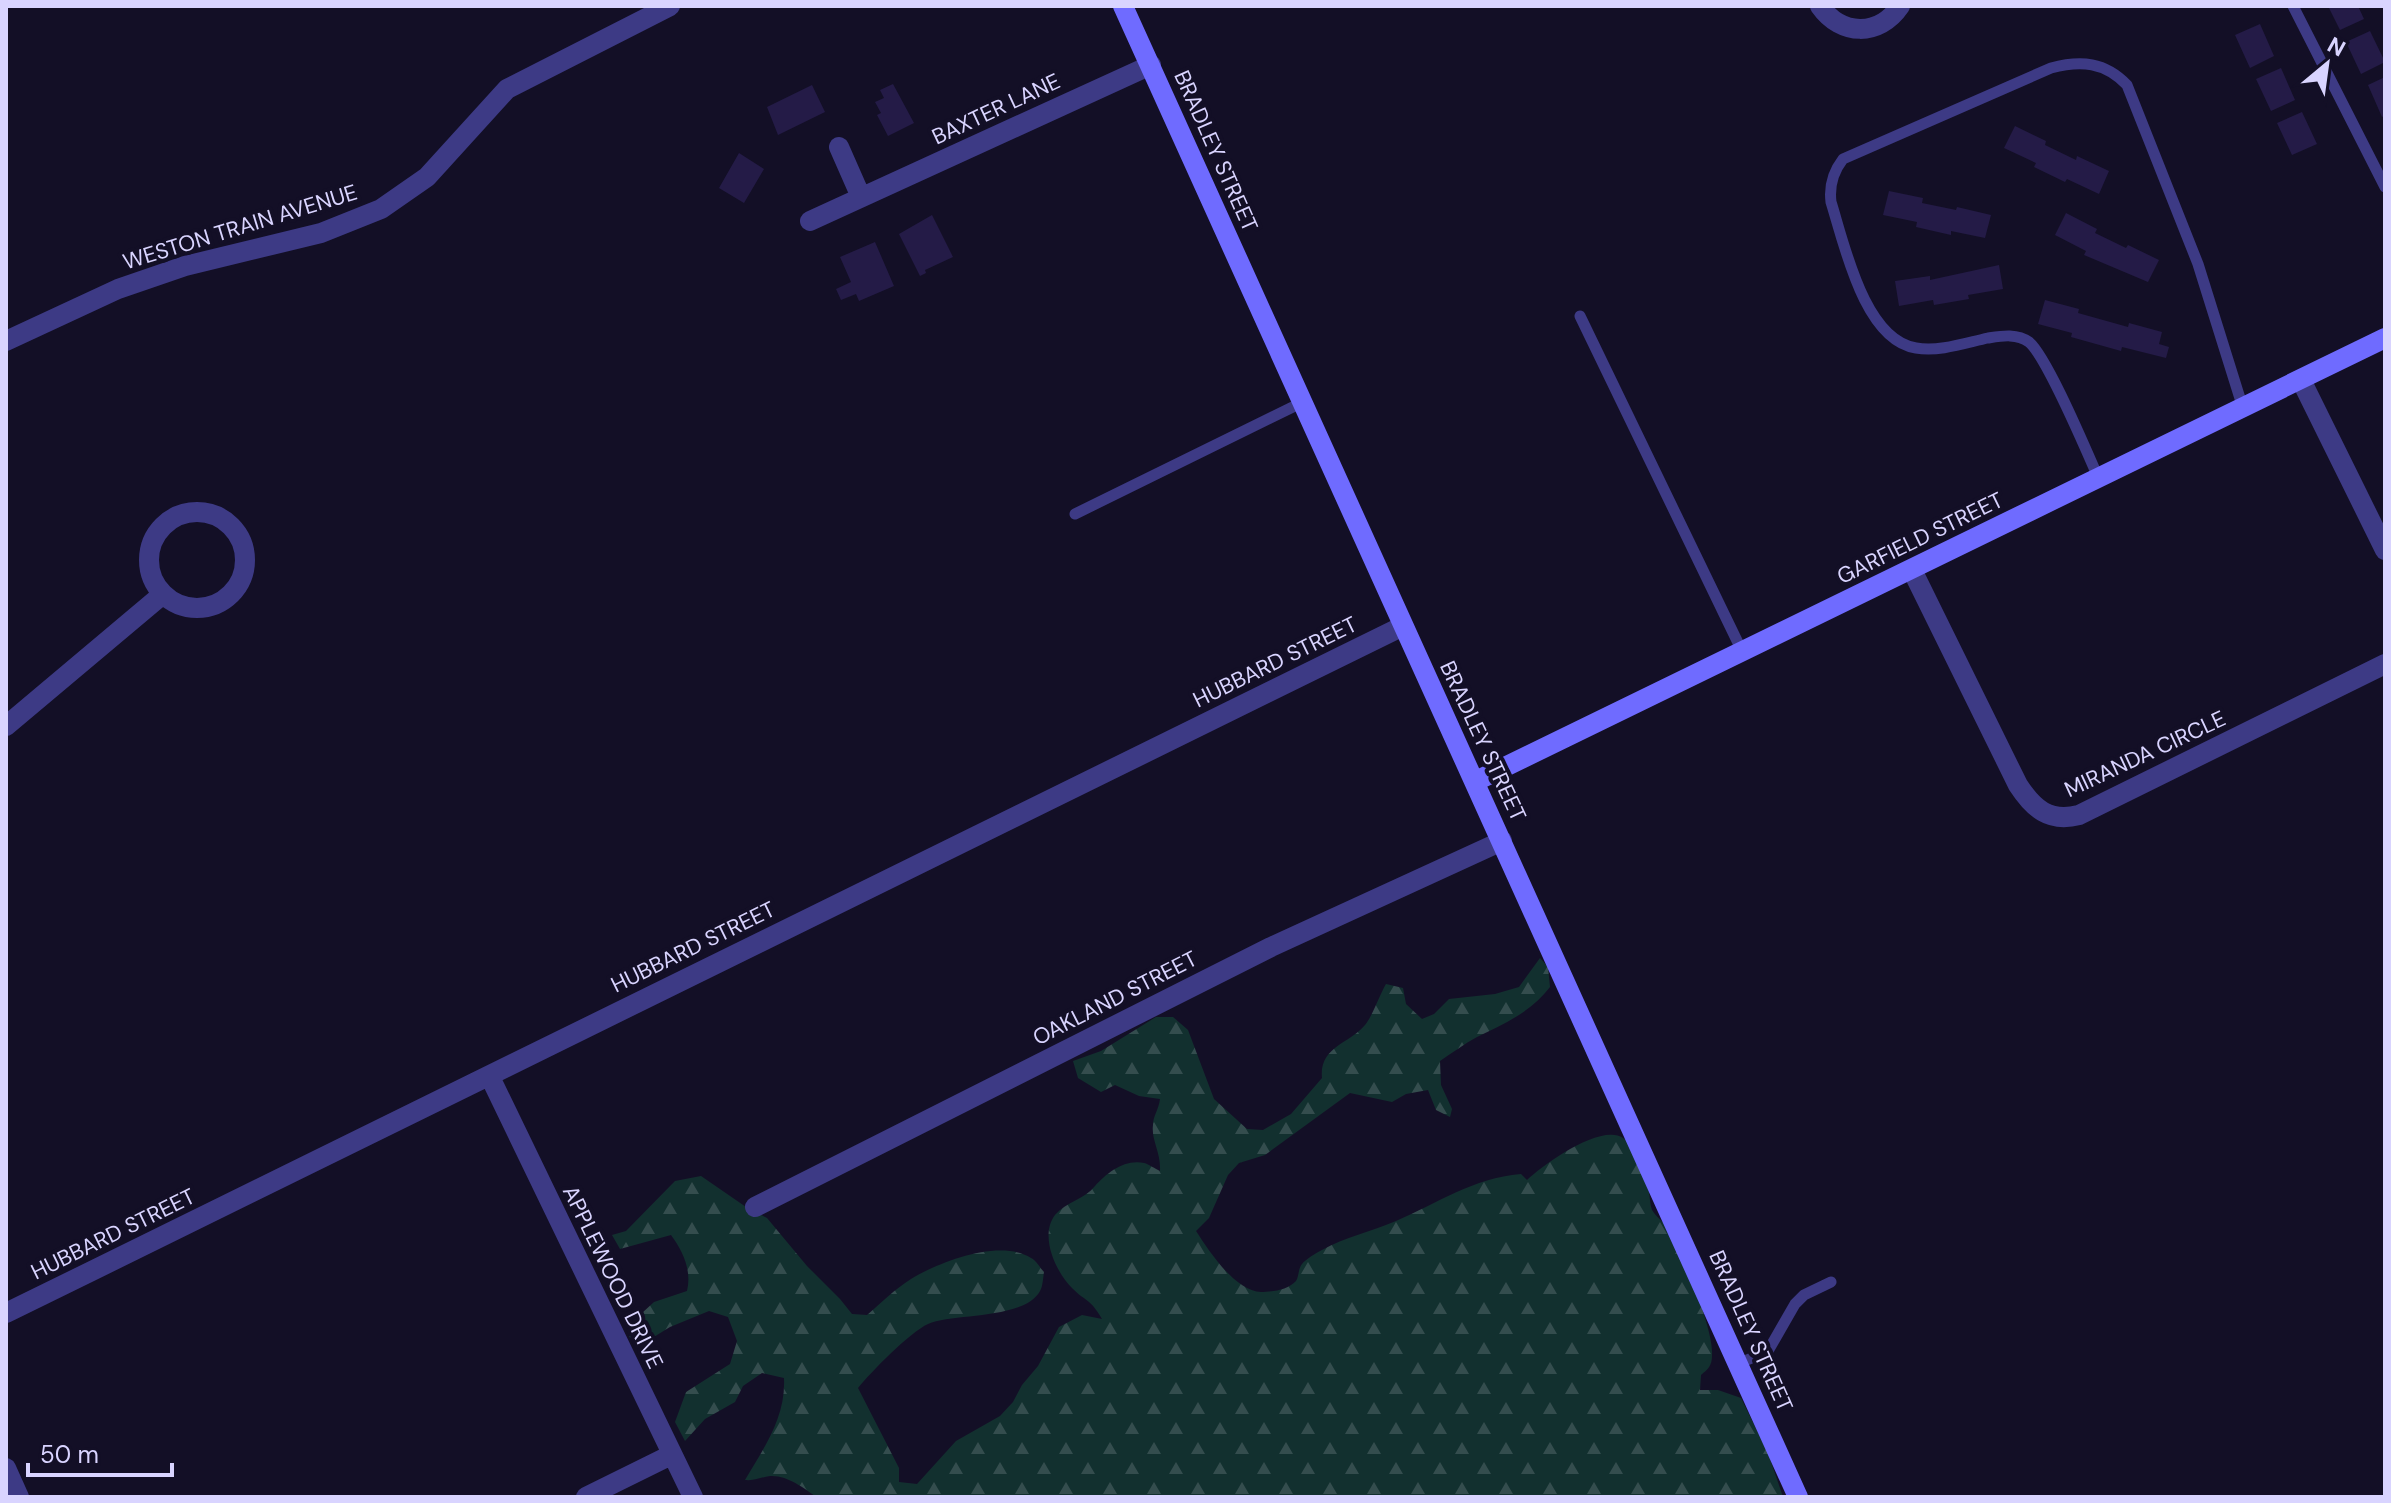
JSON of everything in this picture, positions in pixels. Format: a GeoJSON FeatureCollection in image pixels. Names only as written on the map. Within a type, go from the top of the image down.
{"type":"FeatureCollection","features":[{"type":"Feature","properties":{"kind":"main road","name":"BRADLEY STREET"},"geometry":{"type":"LineString","coordinates":[[1123,6],[1740,1363],[1798,1497]]}},
{"type":"Feature","properties":{"kind":"main road","name":"GARFIELD STREET"},"geometry":{"type":"LineString","coordinates":[[1476,781],[2385,338]]}},
{"type":"Feature","properties":{"kind":"street","name":"WESTON TRAIN AVENUE"},"geometry":{"type":"LineString","coordinates":[[6,341],[118,289],[185,266],[321,233],[381,209],[427,177],[507,89],[670,6]]}},
{"type":"Feature","properties":{"kind":"street"},"geometry":{"type":"LineString","coordinates":[[1820,6],[1828,17],[1854,30],[1882,25],[1894,16],[1900,6]]}},
{"type":"Feature","properties":{"kind":"street","name":"BAXTER LANE"},"geometry":{"type":"LineString","coordinates":[[810,221],[1151,65]]}},
{"type":"Feature","properties":{"kind":"street"},"geometry":{"type":"LineString","coordinates":[[839,147],[861,197]]}},
{"type":"Feature","properties":{"kind":"street"},"geometry":{"type":"LineString","coordinates":[[2301,380],[2385,550]]}},
{"type":"Feature","properties":{"kind":"street"},"geometry":{"type":"LineString","coordinates":[[195,512],[218,517],[231,526],[240,539],[244,554],[244,569],[233,590],[221,601],[199,607],[183,605],[163,594],[154,581],[149,557],[152,542],[160,528],[179,515],[195,512]]}},
{"type":"Feature","properties":{"kind":"street","name":"MIRANDA CIRCLE"},"geometry":{"type":"LineString","coordinates":[[1912,570],[2018,785],[2033,806],[2051,817],[2079,815],[2385,664]]}},
{"type":"Feature","properties":{"kind":"street"},"geometry":{"type":"LineString","coordinates":[[6,726],[163,594]]}},
{"type":"Feature","properties":{"kind":"street","name":"HUBBARD STREET"},"geometry":{"type":"LineString","coordinates":[[6,1313],[1403,626]]}},
{"type":"Feature","properties":{"kind":"street","name":"OAKLAND STREET"},"geometry":{"type":"LineString","coordinates":[[755,1207],[1257,953],[1502,841]]}},
{"type":"Feature","properties":{"kind":"street","name":"APPLEWOOD DRIVE"},"geometry":{"type":"LineString","coordinates":[[490,1077],[693,1497]]}},
{"type":"Feature","properties":{"kind":"street"},"geometry":{"type":"LineString","coordinates":[[586,1497],[671,1455]]}},
{"type":"Feature","properties":{"kind":"street"},"geometry":{"type":"LineString","coordinates":[[6,1468],[19,1497]]}},
{"type":"Feature","properties":{"kind":"lane"},"geometry":{"type":"LineString","coordinates":[[2293,6],[2385,187]]}},
{"type":"Feature","properties":{"kind":"lane"},"geometry":{"type":"LineString","coordinates":[[2098,477],[2042,361],[2028,342],[2001,336],[1935,348],[1913,348],[1887,332],[1864,302],[1831,202],[1830,190],[1843,159],[2051,68],[2084,62],[2115,73],[2127,85],[2198,264],[2243,408]]}},
{"type":"Feature","properties":{"kind":"lane"},"geometry":{"type":"LineString","coordinates":[[1580,316],[1742,651]]}},
{"type":"Feature","properties":{"kind":"lane"},"geometry":{"type":"LineString","coordinates":[[1075,514],[1303,402]]}},
{"type":"Feature","properties":{"kind":"lane"},"geometry":{"type":"LineString","coordinates":[[1740,1363],[1768,1351],[1795,1304],[1804,1295],[1831,1282]]}},
{"type":"Feature","properties":{"kind":"green space"},"geometry":{"type":"Polygon","coordinates":[[[1540,958],[1548,967],[1550,987],[1543,996],[1516,1016],[1440,1061],[1441,1085],[1452,1109],[1450,1117],[1436,1110],[1428,1090],[1406,1094],[1392,1102],[1350,1093],[1265,1155],[1239,1163],[1228,1175],[1209,1218],[1196,1231],[1232,1278],[1251,1290],[1280,1290],[1296,1281],[1306,1260],[1331,1245],[1396,1221],[1487,1180],[1521,1174],[1527,1180],[1587,1140],[1613,1135],[1623,1138],[1642,1171],[1652,1210],[1674,1240],[1703,1310],[1712,1355],[1709,1367],[1701,1375],[1700,1390],[1718,1390],[1741,1398],[1768,1453],[1783,1497],[817,1497],[783,1478],[770,1476],[745,1480],[778,1419],[784,1378],[762,1373],[743,1386],[735,1402],[705,1419],[685,1441],[675,1422],[686,1392],[730,1364],[737,1341],[728,1317],[709,1311],[670,1327],[644,1343],[629,1337],[629,1325],[654,1302],[687,1291],[687,1269],[683,1254],[671,1235],[620,1249],[612,1235],[626,1231],[675,1181],[701,1176],[767,1218],[852,1314],[867,1315],[911,1279],[953,1260],[1003,1250],[1031,1258],[1044,1272],[1041,1289],[1032,1300],[1004,1311],[939,1321],[920,1328],[858,1388],[899,1468],[899,1482],[917,1484],[956,1441],[1000,1416],[1013,1402],[1038,1366],[1059,1327],[1082,1315],[1102,1319],[1066,1281],[1055,1263],[1049,1233],[1055,1215],[1123,1165],[1144,1163],[1160,1171],[1153,1131],[1160,1099],[1139,1096],[1115,1085],[1101,1092],[1078,1078],[1073,1061],[1101,1051],[1156,1017],[1173,1017],[1188,1030],[1214,1099],[1247,1129],[1263,1130],[1291,1114],[1322,1078],[1325,1059],[1365,1025],[1386,984],[1403,988],[1406,1004],[1422,1019],[1434,1014],[1449,999],[1495,994],[1519,987],[1540,958]]]}},
{"type":"Feature","properties":{"kind":"building"},"geometry":{"type":"Polygon","coordinates":[[[2328,6],[2358,6],[2364,19],[2340,30],[2328,6]]]}},
{"type":"Feature","properties":{"kind":"building"},"geometry":{"type":"Polygon","coordinates":[[[2260,24],[2274,56],[2250,68],[2235,35],[2260,24]]]}},
{"type":"Feature","properties":{"kind":"building"},"geometry":{"type":"Polygon","coordinates":[[[2370,31],[2385,62],[2361,74],[2346,42],[2370,31]]]}},
{"type":"Feature","properties":{"kind":"building"},"geometry":{"type":"Polygon","coordinates":[[[2281,68],[2295,100],[2271,111],[2256,79],[2281,68]]]}},
{"type":"Feature","properties":{"kind":"building"},"geometry":{"type":"Polygon","coordinates":[[[2385,77],[2385,115],[2382,117],[2368,85],[2385,77]]]}},
{"type":"Feature","properties":{"kind":"building"},"geometry":{"type":"Polygon","coordinates":[[[893,84],[914,123],[888,136],[877,115],[881,113],[875,102],[884,98],[880,90],[893,84]]]}},
{"type":"Feature","properties":{"kind":"building"},"geometry":{"type":"Polygon","coordinates":[[[812,85],[825,112],[778,135],[767,107],[812,85]]]}},
{"type":"Feature","properties":{"kind":"building"},"geometry":{"type":"Polygon","coordinates":[[[2302,112],[2317,144],[2292,155],[2277,123],[2302,112]]]}},
{"type":"Feature","properties":{"kind":"building"},"geometry":{"type":"Polygon","coordinates":[[[2015,126],[2076,160],[2077,156],[2109,171],[2099,194],[2034,167],[2036,163],[2004,148],[2015,126]]]}},
{"type":"Feature","properties":{"kind":"building"},"geometry":{"type":"Polygon","coordinates":[[[739,153],[764,169],[744,203],[719,188],[739,153]]]}},
{"type":"Feature","properties":{"kind":"building"},"geometry":{"type":"Polygon","coordinates":[[[1889,191],[1923,198],[1922,203],[1991,215],[1985,238],[1951,231],[1951,235],[1916,227],[1917,222],[1883,215],[1889,191]]]}},
{"type":"Feature","properties":{"kind":"building"},"geometry":{"type":"Polygon","coordinates":[[[2066,213],[2097,229],[2095,233],[2159,260],[2148,282],[2084,255],[2086,251],[2055,235],[2066,213]]]}},
{"type":"Feature","properties":{"kind":"building"},"geometry":{"type":"Polygon","coordinates":[[[932,215],[953,257],[925,270],[926,273],[920,276],[899,234],[932,215]]]}},
{"type":"Feature","properties":{"kind":"building"},"geometry":{"type":"Polygon","coordinates":[[[875,242],[894,286],[859,301],[856,294],[841,300],[836,289],[851,282],[840,257],[875,242]]]}},
{"type":"Feature","properties":{"kind":"building"},"geometry":{"type":"Polygon","coordinates":[[[1999,265],[2003,289],[1934,305],[1933,300],[1899,306],[1895,281],[1930,276],[1930,280],[1999,265]]]}},
{"type":"Feature","properties":{"kind":"building"},"geometry":{"type":"Polygon","coordinates":[[[2045,300],[2128,327],[2129,323],[2162,332],[2159,344],[2169,347],[2166,358],[2122,347],[2121,351],[2038,324],[2045,300]]]}}]}
